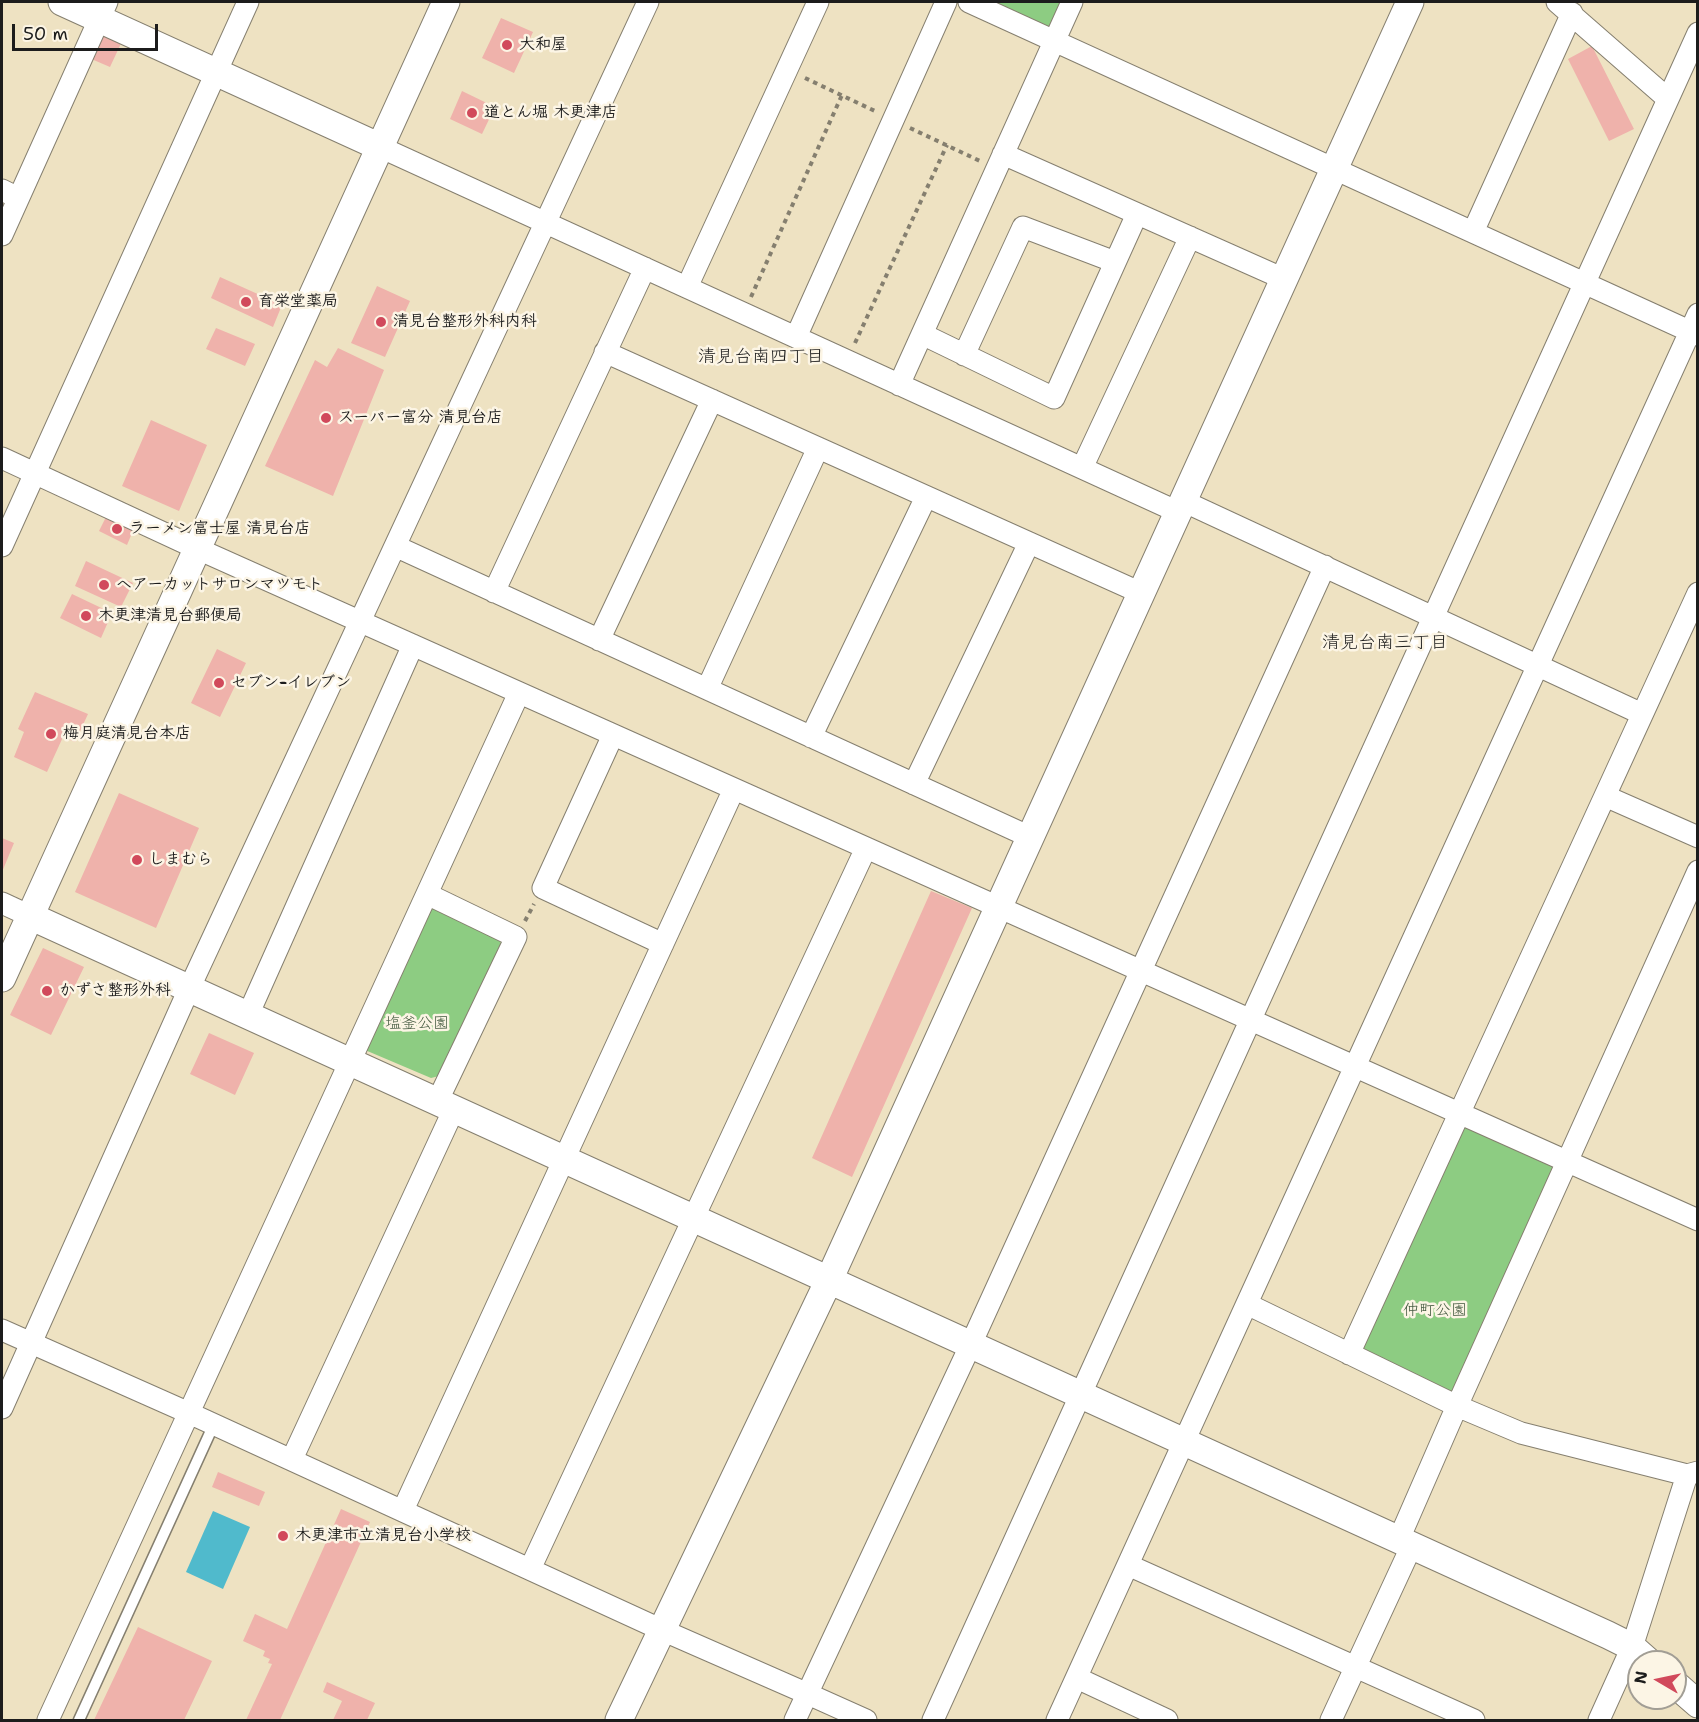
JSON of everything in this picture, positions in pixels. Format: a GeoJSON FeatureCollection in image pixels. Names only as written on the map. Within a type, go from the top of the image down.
{"type":"FeatureCollection","features":[{"type":"Feature","properties":{"kind":"street"},"geometry":{"type":"LineString","coordinates":[[62,2],[103,10],[216,72],[899,385],[1082,468],[1325,566],[1642,714]]}},
{"type":"Feature","properties":{"kind":"street"},"geometry":{"type":"LineString","coordinates":[[2,546],[248,2]]}},
{"type":"Feature","properties":{"kind":"street"},"geometry":{"type":"LineString","coordinates":[[2,978],[446,2]]}},
{"type":"Feature","properties":{"kind":"street"},"geometry":{"type":"LineString","coordinates":[[2,1407],[189,989],[648,2]]}},
{"type":"Feature","properties":{"kind":"street"},"geometry":{"type":"LineString","coordinates":[[687,287],[818,2]]}},
{"type":"Feature","properties":{"kind":"street"},"geometry":{"type":"LineString","coordinates":[[796,337],[946,2]]}},
{"type":"Feature","properties":{"kind":"street"},"geometry":{"type":"LineString","coordinates":[[969,2],[1584,283],[1695,327],[1538,665],[1058,1720]]}},
{"type":"Feature","properties":{"kind":"street"},"geometry":{"type":"LineString","coordinates":[[899,385],[1072,2]]}},
{"type":"Feature","properties":{"kind":"street"},"geometry":{"type":"LineString","coordinates":[[619,1720],[829,1280],[1410,2]]}},
{"type":"Feature","properties":{"kind":"street"},"geometry":{"type":"LineString","coordinates":[[1473,232],[1565,7],[1668,99]]}},
{"type":"Feature","properties":{"kind":"street"},"geometry":{"type":"LineString","coordinates":[[2,235],[10,194],[103,10]]}},
{"type":"Feature","properties":{"kind":"street"},"geometry":{"type":"LineString","coordinates":[[933,1720],[1698,33]]}},
{"type":"Feature","properties":{"kind":"street"},"geometry":{"type":"LineString","coordinates":[[1000,161],[1137,214],[1284,279]]}},
{"type":"Feature","properties":{"kind":"street"},"geometry":{"type":"LineString","coordinates":[[922,334],[1054,398],[1137,214]]}},
{"type":"Feature","properties":{"kind":"street"},"geometry":{"type":"LineString","coordinates":[[964,355],[1023,227],[1115,262]]}},
{"type":"Feature","properties":{"kind":"street"},"geometry":{"type":"LineString","coordinates":[[1082,468],[1190,237]]}},
{"type":"Feature","properties":{"kind":"street"},"geometry":{"type":"LineString","coordinates":[[494,592],[645,268]]}},
{"type":"Feature","properties":{"kind":"street"},"geometry":{"type":"LineString","coordinates":[[605,352],[1141,593]]}},
{"type":"Feature","properties":{"kind":"street"},"geometry":{"type":"LineString","coordinates":[[599,640],[712,400]]}},
{"type":"Feature","properties":{"kind":"street"},"geometry":{"type":"LineString","coordinates":[[707,689],[818,448]]}},
{"type":"Feature","properties":{"kind":"street"},"geometry":{"type":"LineString","coordinates":[[2,458],[360,622],[1698,1220]]}},
{"type":"Feature","properties":{"kind":"street"},"geometry":{"type":"LineString","coordinates":[[811,737],[926,497]]}},
{"type":"Feature","properties":{"kind":"street"},"geometry":{"type":"LineString","coordinates":[[914,784],[1029,543]]}},
{"type":"Feature","properties":{"kind":"street"},"geometry":{"type":"LineString","coordinates":[[395,546],[1030,837]]}},
{"type":"Feature","properties":{"kind":"street"},"geometry":{"type":"LineString","coordinates":[[795,1720],[971,1344],[1325,566]]}},
{"type":"Feature","properties":{"kind":"street"},"geometry":{"type":"LineString","coordinates":[[1349,1354],[1698,593]]}},
{"type":"Feature","properties":{"kind":"street"},"geometry":{"type":"LineString","coordinates":[[248,1015],[413,645]]}},
{"type":"Feature","properties":{"kind":"street"},"geometry":{"type":"LineString","coordinates":[[48,1720],[519,693]]}},
{"type":"Feature","properties":{"kind":"street"},"geometry":{"type":"LineString","coordinates":[[613,735],[543,888],[663,944]]}},
{"type":"Feature","properties":{"kind":"street"},"geometry":{"type":"LineString","coordinates":[[404,1510],[734,789]]}},
{"type":"Feature","properties":{"kind":"street"},"geometry":{"type":"LineString","coordinates":[[1605,796],[1698,837]]}},
{"type":"Feature","properties":{"kind":"street"},"geometry":{"type":"LineString","coordinates":[[530,1569],[866,848]]}},
{"type":"Feature","properties":{"kind":"street"},"geometry":{"type":"LineString","coordinates":[[1331,1720],[1406,1542],[1457,1406],[1698,871]]}},
{"type":"Feature","properties":{"kind":"street"},"geometry":{"type":"LineString","coordinates":[[292,1459],[516,937],[428,894]]}},
{"type":"Feature","properties":{"kind":"street"},"geometry":{"type":"LineString","coordinates":[[2,903],[1406,1542],[1633,1650]]}},
{"type":"Feature","properties":{"kind":"street"},"geometry":{"type":"LineString","coordinates":[[1247,1304],[1457,1406],[1521,1433],[1692,1473],[1642,1650]]}},
{"type":"Feature","properties":{"kind":"street"},"geometry":{"type":"LineString","coordinates":[[2,1330],[292,1459],[662,1630],[866,1720]]}},
{"type":"Feature","properties":{"kind":"street"},"geometry":{"type":"LineString","coordinates":[[1128,1565],[1474,1720]]}},
{"type":"Feature","properties":{"kind":"street"},"geometry":{"type":"LineString","coordinates":[[1599,1720],[1627,1676]]}},
{"type":"Feature","properties":{"kind":"street"},"geometry":{"type":"LineString","coordinates":[[1077,1678],[1167,1720]]}},
{"type":"Feature","properties":{"kind":"lane"},"geometry":{"type":"LineString","coordinates":[[79,1720],[214,1424]]}},
{"type":"Feature","properties":{"kind":"path"},"geometry":{"type":"LineString","coordinates":[[787,69],[947,145],[1000,161]]}},
{"type":"Feature","properties":{"kind":"path"},"geometry":{"type":"LineString","coordinates":[[743,313],[842,95]]}},
{"type":"Feature","properties":{"kind":"path"},"geometry":{"type":"LineString","coordinates":[[847,360],[947,145]]}},
{"type":"Feature","properties":{"kind":"path"},"geometry":{"type":"LineString","coordinates":[[516,937],[543,888]]}},
{"type":"Feature","properties":{"kind":"green space"},"geometry":{"type":"Polygon","coordinates":[[[988,2],[1064,2],[1051,30],[988,2]]]}},
{"type":"Feature","properties":{"kind":"green space","name":"塩釜公園"},"geometry":{"type":"Polygon","coordinates":[[[432,908],[498,938],[501,943],[439,1076],[431,1078],[365,1050],[426,910],[432,908]]]}},
{"type":"Feature","properties":{"kind":"green space","name":"仲町公園"},"geometry":{"type":"Polygon","coordinates":[[[1459,1114],[1568,1162],[1457,1406],[1349,1354],[1459,1114]]]}},
{"type":"Feature","properties":{"kind":"water"},"geometry":{"type":"Polygon","coordinates":[[[213,1511],[250,1527],[223,1589],[186,1572],[213,1511]]]}},
{"type":"Feature","properties":{"kind":"building","name":"大和屋"},"geometry":{"type":"Polygon","coordinates":[[[501,18],[533,32],[514,73],[482,58],[501,18]]]}},
{"type":"Feature","properties":{"kind":"building"},"geometry":{"type":"Polygon","coordinates":[[[102,27],[124,37],[110,67],[89,58],[102,27]]]}},
{"type":"Feature","properties":{"kind":"building"},"geometry":{"type":"Polygon","coordinates":[[[1592,46],[1634,129],[1609,141],[1568,59],[1592,46]]]}},
{"type":"Feature","properties":{"kind":"building","name":"道とん堀 木更津店"},"geometry":{"type":"Polygon","coordinates":[[[462,91],[495,107],[482,134],[450,119],[462,91]]]}},
{"type":"Feature","properties":{"kind":"building","name":"育栄堂薬局"},"geometry":{"type":"Polygon","coordinates":[[[220,277],[282,305],[273,327],[211,298],[220,277]]]}},
{"type":"Feature","properties":{"kind":"building","name":"清見台整形外科内科"},"geometry":{"type":"Polygon","coordinates":[[[377,286],[410,301],[385,357],[351,343],[377,286]]]}},
{"type":"Feature","properties":{"kind":"building"},"geometry":{"type":"Polygon","coordinates":[[[216,328],[255,344],[245,366],[206,349],[216,328]]]}},
{"type":"Feature","properties":{"kind":"building","name":"スーパー富分 清見台店"},"geometry":{"type":"Polygon","coordinates":[[[338,348],[384,370],[333,496],[265,466],[315,360],[327,367],[338,348]]]}},
{"type":"Feature","properties":{"kind":"building"},"geometry":{"type":"Polygon","coordinates":[[[151,420],[207,445],[179,511],[122,486],[151,420]]]}},
{"type":"Feature","properties":{"kind":"building","name":"ラーメン富士屋 清見台店"},"geometry":{"type":"Polygon","coordinates":[[[108,513],[135,526],[127,545],[99,531],[108,513]]]}},
{"type":"Feature","properties":{"kind":"building","name":"ヘアーカットサロンマツモト"},"geometry":{"type":"Polygon","coordinates":[[[86,561],[133,583],[121,607],[75,586],[86,561]]]}},
{"type":"Feature","properties":{"kind":"building"},"geometry":{"type":"Polygon","coordinates":[[[72,594],[112,613],[101,638],[60,618],[72,594]]]}},
{"type":"Feature","properties":{"kind":"building","name":"セブン-イレブン"},"geometry":{"type":"Polygon","coordinates":[[[217,649],[246,663],[220,717],[191,703],[217,649]]]}},
{"type":"Feature","properties":{"kind":"building","name":"梅月庭清見台本店"},"geometry":{"type":"Polygon","coordinates":[[[35,692],[88,714],[75,742],[63,737],[47,772],[14,757],[24,732],[18,729],[35,692]]]}},
{"type":"Feature","properties":{"kind":"building","name":"しまむら"},"geometry":{"type":"Polygon","coordinates":[[[119,793],[199,828],[156,928],[75,892],[119,793]]]}},
{"type":"Feature","properties":{"kind":"building"},"geometry":{"type":"Polygon","coordinates":[[[2,838],[14,843],[2,872],[2,838]]]}},
{"type":"Feature","properties":{"kind":"building"},"geometry":{"type":"Polygon","coordinates":[[[931,891],[972,908],[852,1177],[812,1158],[931,891]]]}},
{"type":"Feature","properties":{"kind":"building","name":"かずさ整形外科"},"geometry":{"type":"Polygon","coordinates":[[[43,948],[84,967],[51,1035],[10,1015],[43,948]]]}},
{"type":"Feature","properties":{"kind":"building"},"geometry":{"type":"Polygon","coordinates":[[[209,1033],[254,1053],[235,1095],[190,1074],[209,1033]]]}},
{"type":"Feature","properties":{"kind":"building"},"geometry":{"type":"Polygon","coordinates":[[[218,1472],[265,1492],[259,1506],[212,1487],[218,1472]]]}},
{"type":"Feature","properties":{"kind":"building"},"geometry":{"type":"Polygon","coordinates":[[[341,1509],[370,1522],[280,1720],[246,1720],[272,1664],[268,1663],[270,1659],[263,1656],[265,1651],[243,1641],[255,1614],[287,1629],[341,1509]]]}},
{"type":"Feature","properties":{"kind":"building"},"geometry":{"type":"Polygon","coordinates":[[[138,1627],[212,1661],[184,1720],[94,1720],[138,1627]]]}},
{"type":"Feature","properties":{"kind":"building"},"geometry":{"type":"Polygon","coordinates":[[[327,1682],[375,1703],[367,1720],[333,1720],[342,1701],[323,1692],[327,1682]]]}},
{"type":"Feature","properties":{"kind":"place","name":"大和屋"},"geometry":{"type":"Point","coordinates":[507,45]}},
{"type":"Feature","properties":{"kind":"place","name":"道とん堀 木更津店"},"geometry":{"type":"Point","coordinates":[472,113]}},
{"type":"Feature","properties":{"kind":"place","name":"育栄堂薬局"},"geometry":{"type":"Point","coordinates":[246,302]}},
{"type":"Feature","properties":{"kind":"place","name":"清見台整形外科内科"},"geometry":{"type":"Point","coordinates":[381,322]}},
{"type":"Feature","properties":{"kind":"place","name":"スーパー富分 清見台店"},"geometry":{"type":"Point","coordinates":[326,418]}},
{"type":"Feature","properties":{"kind":"place","name":"ラーメン富士屋 清見台店"},"geometry":{"type":"Point","coordinates":[117,529]}},
{"type":"Feature","properties":{"kind":"place","name":"ヘアーカットサロンマツモト"},"geometry":{"type":"Point","coordinates":[104,585]}},
{"type":"Feature","properties":{"kind":"place","name":"木更津清見台郵便局"},"geometry":{"type":"Point","coordinates":[86,616]}},
{"type":"Feature","properties":{"kind":"place","name":"セブン-イレブン"},"geometry":{"type":"Point","coordinates":[219,683]}},
{"type":"Feature","properties":{"kind":"place","name":"梅月庭清見台本店"},"geometry":{"type":"Point","coordinates":[51,734]}},
{"type":"Feature","properties":{"kind":"place","name":"しまむら"},"geometry":{"type":"Point","coordinates":[137,860]}},
{"type":"Feature","properties":{"kind":"place","name":"かずさ整形外科"},"geometry":{"type":"Point","coordinates":[47,991]}},
{"type":"Feature","properties":{"kind":"place","name":"木更津市立清見台小学校"},"geometry":{"type":"Point","coordinates":[283,1536]}},
{"type":"Feature","properties":{"kind":"district","name":"清見台南四丁目"},"geometry":{"type":"Point","coordinates":[761,357]}},
{"type":"Feature","properties":{"kind":"district","name":"清見台南三丁目"},"geometry":{"type":"Point","coordinates":[1385,643]}}]}
